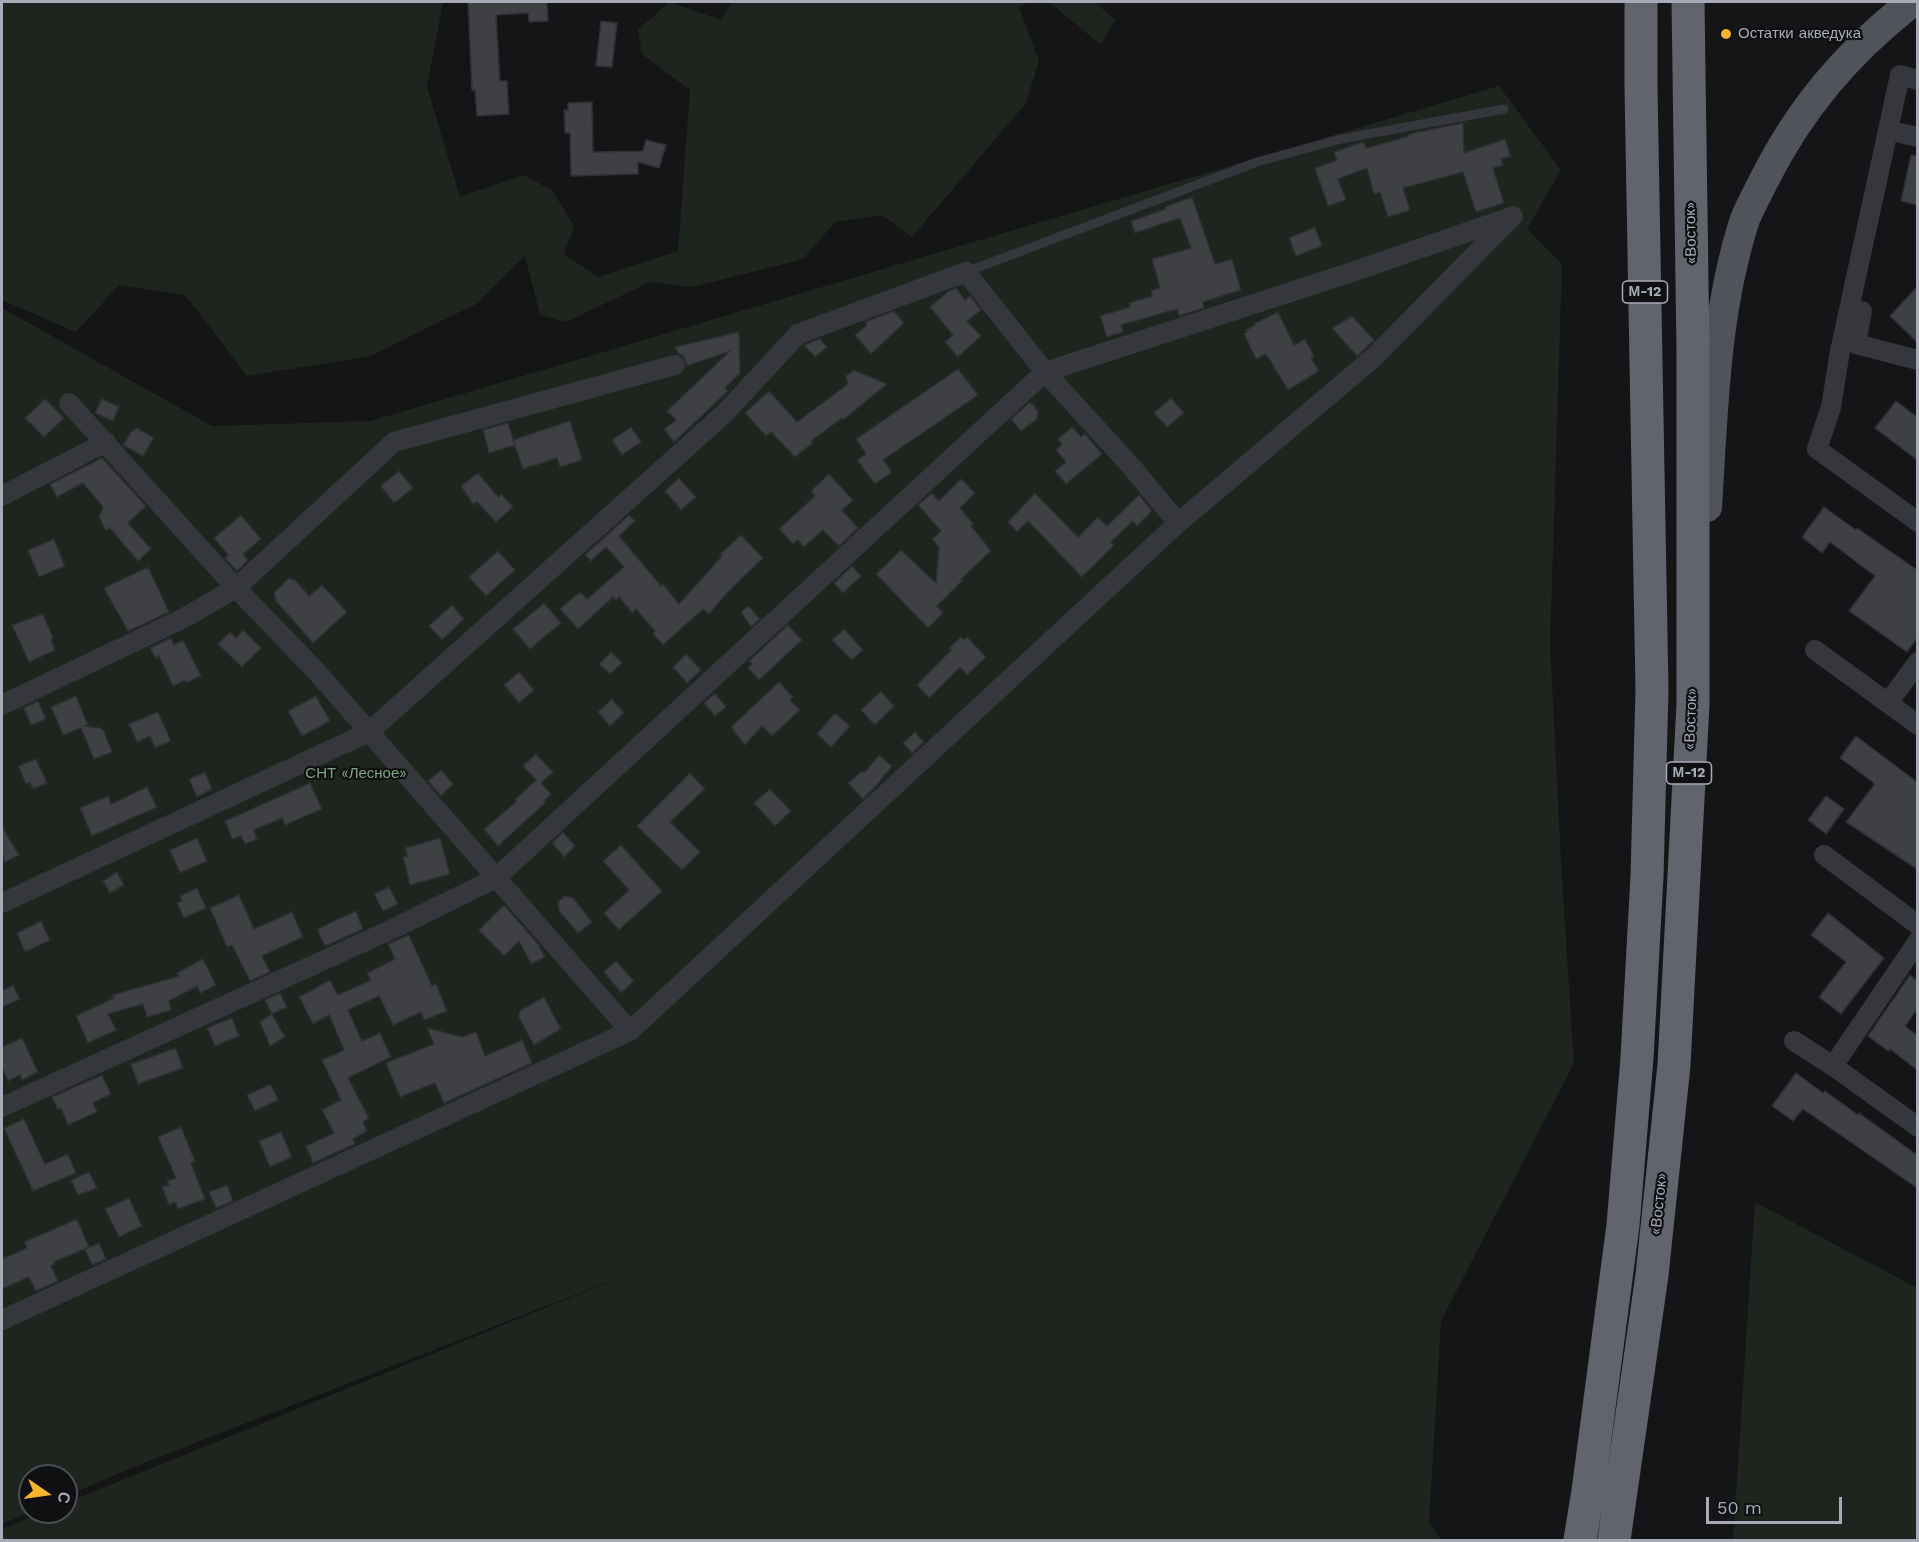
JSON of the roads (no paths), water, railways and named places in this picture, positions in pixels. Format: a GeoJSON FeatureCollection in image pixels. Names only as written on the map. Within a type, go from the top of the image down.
{"type":"FeatureCollection","features":[{"type":"Feature","properties":{"kind":"highway","name":"М-12"},"geometry":{"type":"LineString","coordinates":[[1580,1540],[1623,1225],[1637,1058],[1647,876],[1652,690],[1641,2]]}},
{"type":"Feature","properties":{"kind":"highway","name":"«Восток»"},"geometry":{"type":"LineString","coordinates":[[1614,1540],[1652,1275],[1674,1065],[1693,704],[1693,351],[1688,2]]}},
{"type":"Feature","properties":{"kind":"main road"},"geometry":{"type":"LineString","coordinates":[[1632,2],[1641,88]]}},
{"type":"Feature","properties":{"kind":"main road"},"geometry":{"type":"LineString","coordinates":[[1693,704],[1715,386],[1727,290],[1746,218],[1779,149],[1823,86],[1875,31],[1912,2]]}},
{"type":"Feature","properties":{"kind":"street"},"geometry":{"type":"LineString","coordinates":[[1917,360],[1856,344],[1909,135],[1915,80],[1900,75],[1840,351],[1831,407],[1817,449],[1917,522]]}},
{"type":"Feature","properties":{"kind":"street"},"geometry":{"type":"LineString","coordinates":[[2,1107],[401,925],[496,878],[1045,372],[1354,271],[1513,216],[1373,358],[1178,524],[630,1030],[2,1320]]}},
{"type":"Feature","properties":{"kind":"street"},"geometry":{"type":"LineString","coordinates":[[2,903],[369,732],[725,413],[798,334],[966,272],[1045,372],[1130,465],[1178,524]]}},
{"type":"Feature","properties":{"kind":"street"},"geometry":{"type":"LineString","coordinates":[[2,705],[184,618],[236,588],[394,442],[675,365]]}},
{"type":"Feature","properties":{"kind":"street"},"geometry":{"type":"LineString","coordinates":[[69,403],[236,588],[316,671],[630,1030]]}},
{"type":"Feature","properties":{"kind":"street"},"geometry":{"type":"LineString","coordinates":[[2,496],[106,442]]}},
{"type":"Feature","properties":{"kind":"street"},"geometry":{"type":"LineString","coordinates":[[1815,650],[1917,725]]}},
{"type":"Feature","properties":{"kind":"street"},"geometry":{"type":"LineString","coordinates":[[1888,703],[1917,662]]}},
{"type":"Feature","properties":{"kind":"street"},"geometry":{"type":"LineString","coordinates":[[1824,855],[1917,925]]}},
{"type":"Feature","properties":{"kind":"street"},"geometry":{"type":"LineString","coordinates":[[1833,1066],[1917,941]]}},
{"type":"Feature","properties":{"kind":"street"},"geometry":{"type":"LineString","coordinates":[[1794,1041],[1833,1066],[1917,1127]]}},
{"type":"Feature","properties":{"kind":"lane"},"geometry":{"type":"LineString","coordinates":[[966,272],[1257,162],[1341,139],[1504,109]]}},
{"type":"Feature","properties":{"kind":"place","name":"Остатки акведука"},"geometry":{"type":"Point","coordinates":[1726,34]}},
{"type":"Feature","properties":{"kind":"park label","name":"СНТ «Лесное»"},"geometry":{"type":"Point","coordinates":[356,774]}}]}
